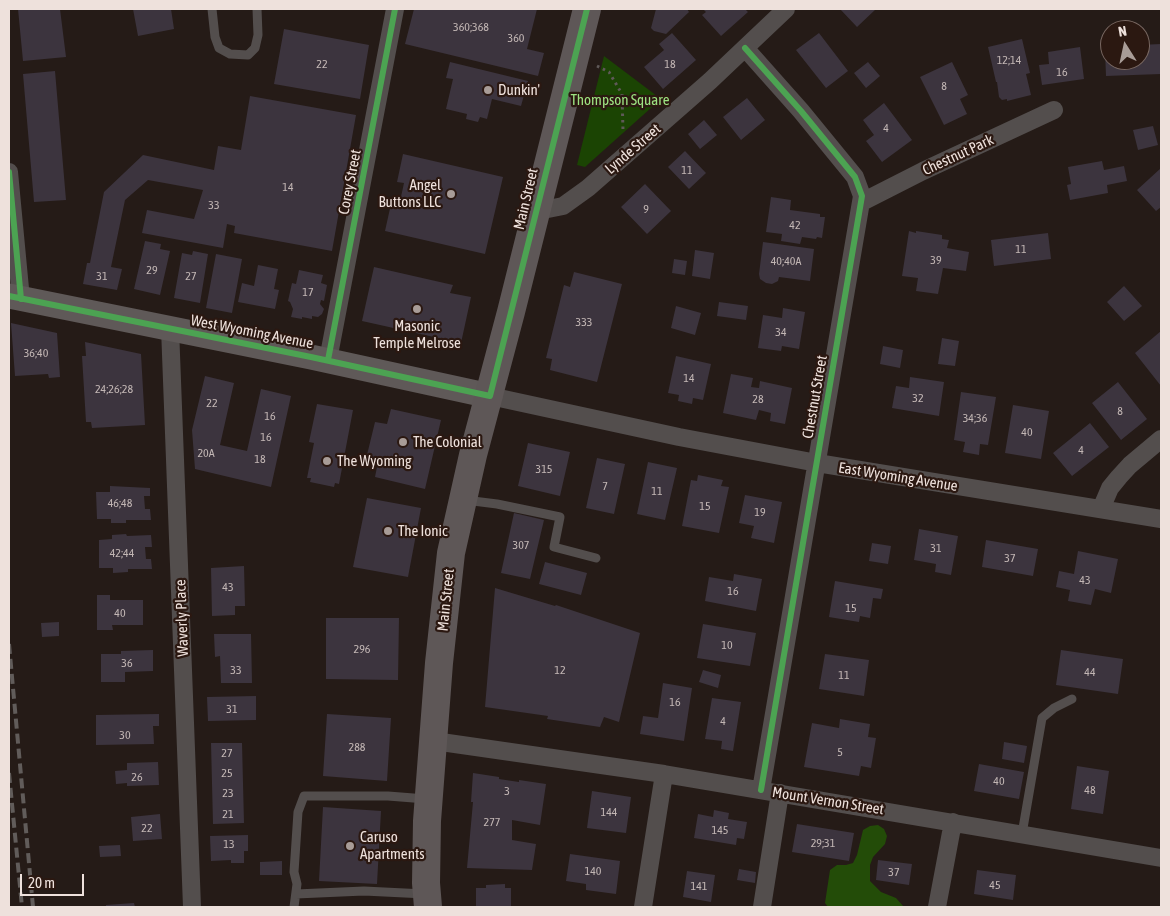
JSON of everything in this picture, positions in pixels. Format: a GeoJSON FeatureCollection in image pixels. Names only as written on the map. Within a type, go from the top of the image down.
{"type":"FeatureCollection","features":[{"type":"Feature","properties":{"kind":"main road","name":"Main Street"},"geometry":{"type":"LineString","coordinates":[[427,901],[429,800],[451,553],[473,455],[490,396],[587,9]]}},
{"type":"Feature","properties":{"kind":"main road","name":"West Wyoming Avenue"},"geometry":{"type":"LineString","coordinates":[[15,297],[328,360],[490,396]]}},
{"type":"Feature","properties":{"kind":"street","name":"Corey Street"},"geometry":{"type":"LineString","coordinates":[[328,360],[395,9]]}},
{"type":"Feature","properties":{"kind":"street","name":"Lynde Street"},"geometry":{"type":"LineString","coordinates":[[536,209],[563,206],[588,188],[786,9]]}},
{"type":"Feature","properties":{"kind":"street","name":"Chestnut Street"},"geometry":{"type":"LineString","coordinates":[[745,48],[801,111],[855,177],[860,189],[862,202],[761,790]]}},
{"type":"Feature","properties":{"kind":"street","name":"Chestnut Park"},"geometry":{"type":"LineString","coordinates":[[862,202],[923,171],[1054,110]]}},
{"type":"Feature","properties":{"kind":"street"},"geometry":{"type":"LineString","coordinates":[[9,172],[15,297]]}},
{"type":"Feature","properties":{"kind":"street","name":"Waverly Place"},"geometry":{"type":"LineString","coordinates":[[170,328],[192,907]]}},
{"type":"Feature","properties":{"kind":"street","name":"East Wyoming Avenue"},"geometry":{"type":"LineString","coordinates":[[490,396],[679,437],[817,463],[1161,519]]}},
{"type":"Feature","properties":{"kind":"street"},"geometry":{"type":"LineString","coordinates":[[1101,509],[1110,488],[1119,476],[1161,439]]}},
{"type":"Feature","properties":{"kind":"street","name":"Mount Vernon Street"},"geometry":{"type":"LineString","coordinates":[[434,741],[664,774],[1161,858]]}},
{"type":"Feature","properties":{"kind":"street"},"geometry":{"type":"LineString","coordinates":[[643,907],[664,774]]}},
{"type":"Feature","properties":{"kind":"street"},"geometry":{"type":"LineString","coordinates":[[762,907],[780,793]]}},
{"type":"Feature","properties":{"kind":"street"},"geometry":{"type":"LineString","coordinates":[[937,907],[953,822]]}},
{"type":"Feature","properties":{"kind":"lane"},"geometry":{"type":"LineString","coordinates":[[212,9],[215,37],[219,48],[230,54],[248,55],[255,48],[258,35],[257,9]]}},
{"type":"Feature","properties":{"kind":"lane"},"geometry":{"type":"LineString","coordinates":[[463,499],[560,516],[554,547],[596,558]]}},
{"type":"Feature","properties":{"kind":"lane"},"geometry":{"type":"LineString","coordinates":[[1022,834],[1042,718],[1054,708],[1072,699]]}},
{"type":"Feature","properties":{"kind":"lane"},"geometry":{"type":"LineString","coordinates":[[294,907],[297,884],[294,872],[298,812],[304,796],[388,796],[429,800]]}},
{"type":"Feature","properties":{"kind":"lane"},"geometry":{"type":"LineString","coordinates":[[296,894],[364,891],[427,901]]}},
{"type":"Feature","properties":{"kind":"path"},"geometry":{"type":"LineString","coordinates":[[573,59],[609,72],[622,94],[622,125],[624,133],[628,141],[636,146]]}},
{"type":"Feature","properties":{"kind":"green space","name":"Thompson Square"},"geometry":{"type":"Polygon","coordinates":[[[604,56],[661,99],[585,167],[577,165],[604,56]]]}},
{"type":"Feature","properties":{"kind":"green space"},"geometry":{"type":"Polygon","coordinates":[[[878,825],[884,829],[887,836],[885,844],[873,857],[870,865],[870,881],[881,892],[896,898],[904,907],[828,907],[825,903],[830,870],[837,865],[853,863],[857,855],[863,830],[870,826],[878,825]]]}},
{"type":"Feature","properties":{"kind":"building"},"geometry":{"type":"Polygon","coordinates":[[[18,9],[60,9],[66,57],[23,61],[18,9]]]}},
{"type":"Feature","properties":{"kind":"building"},"geometry":{"type":"Polygon","coordinates":[[[133,9],[171,9],[174,29],[138,36],[133,9]]]}},
{"type":"Feature","properties":{"kind":"building"},"geometry":{"type":"Polygon","coordinates":[[[414,9],[537,9],[527,49],[544,53],[538,76],[405,44],[414,9]]]}},
{"type":"Feature","properties":{"kind":"building"},"geometry":{"type":"Polygon","coordinates":[[[656,9],[687,9],[689,12],[666,34],[654,31],[651,28],[656,9]]]}},
{"type":"Feature","properties":{"kind":"building"},"geometry":{"type":"Polygon","coordinates":[[[703,9],[745,9],[748,12],[721,36],[702,15],[706,12],[703,9]]]}},
{"type":"Feature","properties":{"kind":"building"},"geometry":{"type":"Polygon","coordinates":[[[840,9],[876,9],[857,27],[840,9]]]}},
{"type":"Feature","properties":{"kind":"building"},"geometry":{"type":"Polygon","coordinates":[[[284,29],[369,45],[360,99],[274,84],[284,29]]]}},
{"type":"Feature","properties":{"kind":"building"},"geometry":{"type":"Polygon","coordinates":[[[672,33],[696,60],[663,89],[644,67],[664,50],[659,44],[672,33]]]}},
{"type":"Feature","properties":{"kind":"building"},"geometry":{"type":"Polygon","coordinates":[[[819,33],[848,71],[826,88],[796,50],[819,33]]]}},
{"type":"Feature","properties":{"kind":"building"},"geometry":{"type":"Polygon","coordinates":[[[1022,39],[1030,73],[1026,74],[1031,95],[1007,101],[1007,99],[1002,100],[999,97],[988,47],[1022,39]]]}},
{"type":"Feature","properties":{"kind":"building"},"geometry":{"type":"Polygon","coordinates":[[[1161,44],[1161,74],[1106,76],[1106,70],[1150,70],[1150,45],[1161,44]]]}},
{"type":"Feature","properties":{"kind":"building"},"geometry":{"type":"Polygon","coordinates":[[[1080,47],[1084,79],[1042,85],[1039,65],[1049,64],[1048,52],[1080,47]]]}},
{"type":"Feature","properties":{"kind":"building","name":"Dunkin'"},"geometry":{"type":"Polygon","coordinates":[[[450,62],[528,81],[521,106],[492,99],[487,119],[480,117],[478,122],[466,119],[467,114],[446,109],[453,79],[446,78],[450,62]]]}},
{"type":"Feature","properties":{"kind":"building"},"geometry":{"type":"Polygon","coordinates":[[[868,62],[880,76],[866,88],[854,73],[868,62]]]}},
{"type":"Feature","properties":{"kind":"building"},"geometry":{"type":"Polygon","coordinates":[[[952,62],[968,95],[960,99],[967,114],[944,125],[920,77],[952,62]]]}},
{"type":"Feature","properties":{"kind":"building"},"geometry":{"type":"Polygon","coordinates":[[[55,71],[66,200],[34,202],[23,74],[55,71]]]}},
{"type":"Feature","properties":{"kind":"building"},"geometry":{"type":"Polygon","coordinates":[[[250,96],[356,115],[332,251],[234,233],[235,226],[227,224],[223,248],[142,233],[147,210],[194,219],[203,190],[148,180],[125,200],[111,267],[122,269],[117,290],[83,284],[87,263],[90,263],[104,192],[143,155],[214,170],[218,146],[241,150],[250,96]]]}},
{"type":"Feature","properties":{"kind":"building"},"geometry":{"type":"Polygon","coordinates":[[[747,98],[765,120],[741,140],[723,117],[747,98]]]}},
{"type":"Feature","properties":{"kind":"building"},"geometry":{"type":"Polygon","coordinates":[[[884,103],[912,140],[882,162],[866,141],[874,135],[863,120],[884,103]]]}},
{"type":"Feature","properties":{"kind":"building"},"geometry":{"type":"Polygon","coordinates":[[[704,120],[717,135],[700,149],[688,134],[704,120]]]}},
{"type":"Feature","properties":{"kind":"building"},"geometry":{"type":"Polygon","coordinates":[[[1153,126],[1158,145],[1138,150],[1133,130],[1153,126]]]}},
{"type":"Feature","properties":{"kind":"building"},"geometry":{"type":"Polygon","coordinates":[[[685,151],[706,173],[689,189],[668,167],[685,151]]]}},
{"type":"Feature","properties":{"kind":"building","name":"Angel Buttons LLC"},"geometry":{"type":"Polygon","coordinates":[[[403,154],[503,177],[485,254],[385,231],[391,204],[399,206],[404,183],[397,182],[403,154]]]}},
{"type":"Feature","properties":{"kind":"building"},"geometry":{"type":"Polygon","coordinates":[[[1102,161],[1104,170],[1124,166],[1127,181],[1107,185],[1108,193],[1070,200],[1067,185],[1071,184],[1068,167],[1102,161]]]}},
{"type":"Feature","properties":{"kind":"building"},"geometry":{"type":"Polygon","coordinates":[[[1161,168],[1161,207],[1156,211],[1137,190],[1161,168]]]}},
{"type":"Feature","properties":{"kind":"building"},"geometry":{"type":"Polygon","coordinates":[[[645,184],[671,211],[647,234],[621,207],[645,184]]]}},
{"type":"Feature","properties":{"kind":"building"},"geometry":{"type":"Polygon","coordinates":[[[771,197],[791,200],[790,210],[820,214],[820,217],[825,217],[822,238],[802,237],[800,244],[781,241],[782,234],[766,232],[771,197]]]}},
{"type":"Feature","properties":{"kind":"building"},"geometry":{"type":"Polygon","coordinates":[[[909,231],[942,235],[942,239],[949,240],[947,248],[969,252],[966,271],[943,268],[938,294],[916,291],[918,278],[902,276],[909,231]]]}},
{"type":"Feature","properties":{"kind":"building"},"geometry":{"type":"Polygon","coordinates":[[[1048,233],[1051,259],[994,266],[991,240],[1048,233]]]}},
{"type":"Feature","properties":{"kind":"building"},"geometry":{"type":"Polygon","coordinates":[[[145,241],[161,244],[160,249],[170,251],[160,295],[134,289],[145,241]]]}},
{"type":"Feature","properties":{"kind":"building"},"geometry":{"type":"Polygon","coordinates":[[[763,242],[814,249],[810,281],[779,277],[778,281],[772,284],[760,279],[763,242]]]}},
{"type":"Feature","properties":{"kind":"building"},"geometry":{"type":"Polygon","coordinates":[[[695,250],[714,253],[710,279],[692,276],[695,250]]]}},
{"type":"Feature","properties":{"kind":"building"},"geometry":{"type":"Polygon","coordinates":[[[193,251],[208,254],[200,303],[174,298],[182,253],[192,255],[193,251]]]}},
{"type":"Feature","properties":{"kind":"building"},"geometry":{"type":"Polygon","coordinates":[[[216,254],[242,259],[232,313],[206,308],[216,254]]]}},
{"type":"Feature","properties":{"kind":"building"},"geometry":{"type":"Polygon","coordinates":[[[674,259],[687,261],[685,275],[672,273],[674,259]]]}},
{"type":"Feature","properties":{"kind":"building"},"geometry":{"type":"Polygon","coordinates":[[[258,265],[278,269],[274,289],[279,290],[275,309],[238,302],[242,283],[254,286],[258,265]]]}},
{"type":"Feature","properties":{"kind":"building","name":"Masonic Temple Melrose"},"geometry":{"type":"Polygon","coordinates":[[[374,267],[453,285],[450,293],[471,297],[461,343],[362,321],[374,267]]]}},
{"type":"Feature","properties":{"kind":"building"},"geometry":{"type":"Polygon","coordinates":[[[299,270],[323,275],[321,283],[327,285],[324,301],[321,300],[320,304],[324,309],[322,314],[318,317],[312,316],[312,319],[291,317],[293,309],[288,301],[292,283],[296,284],[299,270]]]}},
{"type":"Feature","properties":{"kind":"building"},"geometry":{"type":"Polygon","coordinates":[[[574,272],[622,284],[597,382],[550,370],[552,359],[546,358],[564,285],[570,287],[574,272]]]}},
{"type":"Feature","properties":{"kind":"building"},"geometry":{"type":"Polygon","coordinates":[[[1124,286],[1142,306],[1124,321],[1107,302],[1124,286]]]}},
{"type":"Feature","properties":{"kind":"building"},"geometry":{"type":"Polygon","coordinates":[[[719,302],[748,306],[746,320],[717,316],[719,302]]]}},
{"type":"Feature","properties":{"kind":"building"},"geometry":{"type":"Polygon","coordinates":[[[676,306],[701,313],[695,335],[671,328],[676,306]]]}},
{"type":"Feature","properties":{"kind":"building"},"geometry":{"type":"Polygon","coordinates":[[[783,308],[805,312],[799,349],[782,346],[781,351],[758,348],[763,315],[782,318],[783,308]]]}},
{"type":"Feature","properties":{"kind":"building"},"geometry":{"type":"Polygon","coordinates":[[[11,323],[57,333],[60,377],[49,378],[48,374],[15,376],[11,323]]]}},
{"type":"Feature","properties":{"kind":"building"},"geometry":{"type":"Polygon","coordinates":[[[1161,331],[1161,386],[1135,353],[1161,331]]]}},
{"type":"Feature","properties":{"kind":"building"},"geometry":{"type":"Polygon","coordinates":[[[942,338],[959,341],[955,366],[938,364],[942,338]]]}},
{"type":"Feature","properties":{"kind":"building"},"geometry":{"type":"Polygon","coordinates":[[[85,342],[141,354],[145,425],[92,428],[91,422],[86,422],[82,356],[86,356],[85,342]]]}},
{"type":"Feature","properties":{"kind":"building"},"geometry":{"type":"Polygon","coordinates":[[[883,346],[903,350],[900,368],[880,364],[883,346]]]}},
{"type":"Feature","properties":{"kind":"building"},"geometry":{"type":"Polygon","coordinates":[[[676,356],[711,364],[703,400],[693,398],[692,404],[678,401],[679,395],[668,393],[676,356]]]}},
{"type":"Feature","properties":{"kind":"building"},"geometry":{"type":"Polygon","coordinates":[[[731,374],[753,378],[751,387],[759,388],[760,381],[792,388],[785,424],[770,421],[771,413],[759,410],[756,420],[723,413],[731,374]]]}},
{"type":"Feature","properties":{"kind":"building"},"geometry":{"type":"Polygon","coordinates":[[[205,376],[234,383],[220,445],[247,451],[261,389],[291,396],[271,487],[195,469],[192,430],[205,376]]]}},
{"type":"Feature","properties":{"kind":"building"},"geometry":{"type":"Polygon","coordinates":[[[910,377],[944,382],[939,416],[892,408],[896,386],[909,388],[910,377]]]}},
{"type":"Feature","properties":{"kind":"building"},"geometry":{"type":"Polygon","coordinates":[[[1118,382],[1147,419],[1121,440],[1092,403],[1118,382]]]}},
{"type":"Feature","properties":{"kind":"building"},"geometry":{"type":"Polygon","coordinates":[[[961,392],[996,397],[988,445],[980,444],[979,455],[963,452],[965,442],[954,440],[961,392]]]}},
{"type":"Feature","properties":{"kind":"building","name":"The Wyoming"},"geometry":{"type":"Polygon","coordinates":[[[317,404],[353,410],[339,484],[335,483],[334,487],[310,482],[311,478],[307,478],[314,443],[309,442],[317,404]]]}},
{"type":"Feature","properties":{"kind":"building"},"geometry":{"type":"Polygon","coordinates":[[[1013,405],[1049,411],[1041,459],[1005,453],[1013,405]]]}},
{"type":"Feature","properties":{"kind":"building","name":"The Colonial"},"geometry":{"type":"Polygon","coordinates":[[[391,409],[441,420],[425,489],[375,477],[378,462],[366,459],[375,422],[387,424],[391,409]]]}},
{"type":"Feature","properties":{"kind":"building"},"geometry":{"type":"Polygon","coordinates":[[[1090,423],[1109,447],[1072,476],[1053,453],[1090,423]]]}},
{"type":"Feature","properties":{"kind":"building"},"geometry":{"type":"Polygon","coordinates":[[[528,443],[570,452],[560,496],[518,486],[528,443]]]}},
{"type":"Feature","properties":{"kind":"building"},"geometry":{"type":"Polygon","coordinates":[[[597,458],[625,464],[614,514],[586,508],[597,458]]]}},
{"type":"Feature","properties":{"kind":"building"},"geometry":{"type":"Polygon","coordinates":[[[648,462],[677,468],[665,520],[637,514],[648,462]]]}},
{"type":"Feature","properties":{"kind":"building"},"geometry":{"type":"Polygon","coordinates":[[[698,475],[723,480],[721,486],[729,487],[719,533],[682,526],[691,480],[697,481],[698,475]]]}},
{"type":"Feature","properties":{"kind":"building"},"geometry":{"type":"Polygon","coordinates":[[[110,486],[150,488],[150,496],[144,496],[145,509],[150,509],[151,520],[126,520],[126,523],[111,523],[111,519],[97,519],[96,492],[110,492],[110,486]]]}},
{"type":"Feature","properties":{"kind":"building"},"geometry":{"type":"Polygon","coordinates":[[[745,495],[782,502],[774,543],[751,538],[754,526],[739,523],[745,495]]]}},
{"type":"Feature","properties":{"kind":"building","name":"The Ionic"},"geometry":{"type":"Polygon","coordinates":[[[367,498],[421,508],[408,577],[353,567],[367,498]]]}},
{"type":"Feature","properties":{"kind":"building"},"geometry":{"type":"Polygon","coordinates":[[[514,513],[544,520],[530,579],[501,573],[514,513]]]}},
{"type":"Feature","properties":{"kind":"building"},"geometry":{"type":"Polygon","coordinates":[[[919,529],[958,536],[951,575],[935,572],[936,564],[914,560],[919,529]]]}},
{"type":"Feature","properties":{"kind":"building"},"geometry":{"type":"Polygon","coordinates":[[[126,534],[127,536],[151,535],[152,547],[145,547],[146,559],[151,559],[152,569],[128,569],[128,572],[113,573],[113,568],[99,568],[99,540],[112,539],[112,535],[126,534]]]}},
{"type":"Feature","properties":{"kind":"building"},"geometry":{"type":"Polygon","coordinates":[[[986,540],[1038,549],[1033,576],[982,567],[986,540]]]}},
{"type":"Feature","properties":{"kind":"building"},"geometry":{"type":"Polygon","coordinates":[[[872,543],[891,546],[888,564],[869,561],[872,543]]]}},
{"type":"Feature","properties":{"kind":"building"},"geometry":{"type":"Polygon","coordinates":[[[1078,551],[1118,559],[1111,593],[1095,589],[1091,605],[1068,601],[1070,590],[1056,587],[1059,571],[1074,574],[1078,551]]]}},
{"type":"Feature","properties":{"kind":"building"},"geometry":{"type":"Polygon","coordinates":[[[545,562],[587,573],[581,595],[539,584],[545,562]]]}},
{"type":"Feature","properties":{"kind":"building"},"geometry":{"type":"Polygon","coordinates":[[[244,566],[245,606],[235,606],[235,615],[212,616],[211,568],[244,566]]]}},
{"type":"Feature","properties":{"kind":"building"},"geometry":{"type":"Polygon","coordinates":[[[734,574],[762,579],[756,611],[705,601],[709,577],[733,581],[734,574]]]}},
{"type":"Feature","properties":{"kind":"building"},"geometry":{"type":"Polygon","coordinates":[[[835,581],[883,589],[881,599],[873,598],[870,618],[860,616],[859,622],[829,617],[835,581]]]}},
{"type":"Feature","properties":{"kind":"building"},"geometry":{"type":"Polygon","coordinates":[[[495,588],[556,605],[640,633],[619,722],[604,717],[600,727],[547,719],[548,716],[485,707],[495,588]]]}},
{"type":"Feature","properties":{"kind":"building"},"geometry":{"type":"Polygon","coordinates":[[[97,595],[110,595],[110,600],[143,600],[143,625],[112,625],[113,630],[97,630],[97,595]]]}},
{"type":"Feature","properties":{"kind":"building"},"geometry":{"type":"Polygon","coordinates":[[[326,618],[399,618],[398,680],[326,679],[326,618]]]}},
{"type":"Feature","properties":{"kind":"building"},"geometry":{"type":"Polygon","coordinates":[[[59,622],[59,636],[42,637],[41,623],[59,622]]]}},
{"type":"Feature","properties":{"kind":"building"},"geometry":{"type":"Polygon","coordinates":[[[703,624],[756,633],[750,666],[697,658],[703,624]]]}},
{"type":"Feature","properties":{"kind":"building"},"geometry":{"type":"Polygon","coordinates":[[[214,634],[251,634],[252,683],[221,683],[220,656],[215,657],[214,634]]]}},
{"type":"Feature","properties":{"kind":"building"},"geometry":{"type":"Polygon","coordinates":[[[153,650],[153,671],[125,672],[125,682],[101,682],[101,654],[121,654],[121,651],[153,650]]]}},
{"type":"Feature","properties":{"kind":"building"},"geometry":{"type":"Polygon","coordinates":[[[1061,650],[1123,659],[1118,694],[1056,685],[1061,650]]]}},
{"type":"Feature","properties":{"kind":"building"},"geometry":{"type":"Polygon","coordinates":[[[825,654],[869,660],[864,696],[819,689],[825,654]]]}},
{"type":"Feature","properties":{"kind":"building"},"geometry":{"type":"Polygon","coordinates":[[[703,670],[721,675],[718,688],[699,682],[703,670]]]}},
{"type":"Feature","properties":{"kind":"building"},"geometry":{"type":"Polygon","coordinates":[[[663,683],[692,688],[684,741],[640,734],[643,716],[658,718],[663,683]]]}},
{"type":"Feature","properties":{"kind":"building"},"geometry":{"type":"Polygon","coordinates":[[[256,696],[256,720],[208,721],[207,697],[256,696]]]}},
{"type":"Feature","properties":{"kind":"building"},"geometry":{"type":"Polygon","coordinates":[[[712,698],[741,702],[733,751],[721,749],[722,741],[705,739],[712,698]]]}},
{"type":"Feature","properties":{"kind":"building"},"geometry":{"type":"Polygon","coordinates":[[[159,714],[159,726],[153,726],[154,744],[96,745],[96,715],[159,714]]]}},
{"type":"Feature","properties":{"kind":"building"},"geometry":{"type":"Polygon","coordinates":[[[327,714],[391,718],[387,781],[323,776],[327,714]]]}},
{"type":"Feature","properties":{"kind":"building"},"geometry":{"type":"Polygon","coordinates":[[[840,719],[870,724],[868,737],[876,738],[871,768],[861,766],[859,776],[804,767],[812,723],[839,728],[840,719]]]}},
{"type":"Feature","properties":{"kind":"building"},"geometry":{"type":"Polygon","coordinates":[[[1004,742],[1027,746],[1024,763],[1002,759],[1004,742]]]}},
{"type":"Feature","properties":{"kind":"building"},"geometry":{"type":"Polygon","coordinates":[[[211,743],[242,743],[244,823],[213,824],[211,743]]]}},
{"type":"Feature","properties":{"kind":"building"},"geometry":{"type":"Polygon","coordinates":[[[158,762],[159,785],[127,786],[127,783],[116,784],[115,771],[127,770],[127,763],[158,762]]]}},
{"type":"Feature","properties":{"kind":"building"},"geometry":{"type":"Polygon","coordinates":[[[979,764],[1024,772],[1019,799],[974,791],[979,764]]]}},
{"type":"Feature","properties":{"kind":"building"},"geometry":{"type":"Polygon","coordinates":[[[1077,766],[1109,771],[1103,814],[1071,809],[1077,766]]]}},
{"type":"Feature","properties":{"kind":"building"},"geometry":{"type":"Polygon","coordinates":[[[473,773],[499,777],[499,779],[546,784],[540,825],[512,820],[512,840],[536,844],[532,870],[467,868],[473,802],[471,802],[473,773]]]}},
{"type":"Feature","properties":{"kind":"building"},"geometry":{"type":"Polygon","coordinates":[[[592,791],[631,797],[626,833],[587,828],[592,791]]]}},
{"type":"Feature","properties":{"kind":"building","name":"Caruso Apartments"},"geometry":{"type":"Polygon","coordinates":[[[323,807],[381,811],[377,884],[319,881],[323,807]]]}},
{"type":"Feature","properties":{"kind":"building"},"geometry":{"type":"Polygon","coordinates":[[[714,810],[729,813],[728,819],[747,822],[744,839],[737,838],[736,845],[694,838],[698,814],[713,817],[714,810]]]}},
{"type":"Feature","properties":{"kind":"building"},"geometry":{"type":"Polygon","coordinates":[[[160,814],[162,839],[133,841],[131,817],[160,814]]]}},
{"type":"Feature","properties":{"kind":"building"},"geometry":{"type":"Polygon","coordinates":[[[797,824],[854,833],[849,861],[792,852],[797,824]]]}},
{"type":"Feature","properties":{"kind":"building"},"geometry":{"type":"Polygon","coordinates":[[[248,835],[248,851],[244,851],[244,863],[231,863],[231,860],[211,861],[210,836],[248,835]]]}},
{"type":"Feature","properties":{"kind":"building"},"geometry":{"type":"Polygon","coordinates":[[[120,845],[121,856],[100,857],[99,846],[120,845]]]}},
{"type":"Feature","properties":{"kind":"building"},"geometry":{"type":"Polygon","coordinates":[[[570,854],[620,861],[616,894],[586,890],[586,884],[566,881],[570,854]]]}},
{"type":"Feature","properties":{"kind":"building"},"geometry":{"type":"Polygon","coordinates":[[[878,860],[912,864],[909,885],[876,880],[878,860]]]}},
{"type":"Feature","properties":{"kind":"building"},"geometry":{"type":"Polygon","coordinates":[[[282,861],[282,875],[260,875],[260,862],[282,861]]]}},
{"type":"Feature","properties":{"kind":"building"},"geometry":{"type":"Polygon","coordinates":[[[739,869],[756,872],[755,883],[737,880],[739,869]]]}},
{"type":"Feature","properties":{"kind":"building"},"geometry":{"type":"Polygon","coordinates":[[[977,870],[1016,875],[1013,900],[974,894],[977,870]]]}},
{"type":"Feature","properties":{"kind":"building"},"geometry":{"type":"Polygon","coordinates":[[[687,871],[715,875],[711,902],[683,897],[687,871]]]}},
{"type":"Feature","properties":{"kind":"building"},"geometry":{"type":"Polygon","coordinates":[[[505,884],[505,888],[511,888],[511,907],[476,907],[476,888],[486,888],[486,885],[505,884]]]}},
{"type":"Feature","properties":{"kind":"building"},"geometry":{"type":"Polygon","coordinates":[[[134,903],[135,907],[106,907],[106,905],[134,903]]]}},
{"type":"Feature","properties":{"kind":"railway"},"geometry":{"type":"LineString","coordinates":[[9,644],[33,907]]}},
{"type":"Feature","properties":{"kind":"railway"},"geometry":{"type":"LineString","coordinates":[[9,773],[22,907]]}},
{"type":"Feature","properties":{"kind":"cycle path"},"geometry":{"type":"LineString","coordinates":[[328,360],[395,9]]}},
{"type":"Feature","properties":{"kind":"cycle path"},"geometry":{"type":"LineString","coordinates":[[9,296],[311,357],[490,396],[587,9]]}},
{"type":"Feature","properties":{"kind":"cycle path"},"geometry":{"type":"LineString","coordinates":[[745,48],[801,111],[855,177],[862,196],[761,790]]}},
{"type":"Feature","properties":{"kind":"cycle path"},"geometry":{"type":"LineString","coordinates":[[9,172],[21,299]]}},
{"type":"Feature","properties":{"kind":"place","name":"Dunkin'"},"geometry":{"type":"Point","coordinates":[488,90]}},
{"type":"Feature","properties":{"kind":"place","name":"Angel Buttons LLC"},"geometry":{"type":"Point","coordinates":[451,194]}},
{"type":"Feature","properties":{"kind":"place","name":"Masonic Temple Melrose"},"geometry":{"type":"Point","coordinates":[417,309]}},
{"type":"Feature","properties":{"kind":"place","name":"The Colonial"},"geometry":{"type":"Point","coordinates":[403,442]}},
{"type":"Feature","properties":{"kind":"place","name":"The Wyoming"},"geometry":{"type":"Point","coordinates":[327,461]}},
{"type":"Feature","properties":{"kind":"place","name":"The Ionic"},"geometry":{"type":"Point","coordinates":[388,531]}},
{"type":"Feature","properties":{"kind":"place","name":"Caruso Apartments"},"geometry":{"type":"Point","coordinates":[350,846]}}]}
